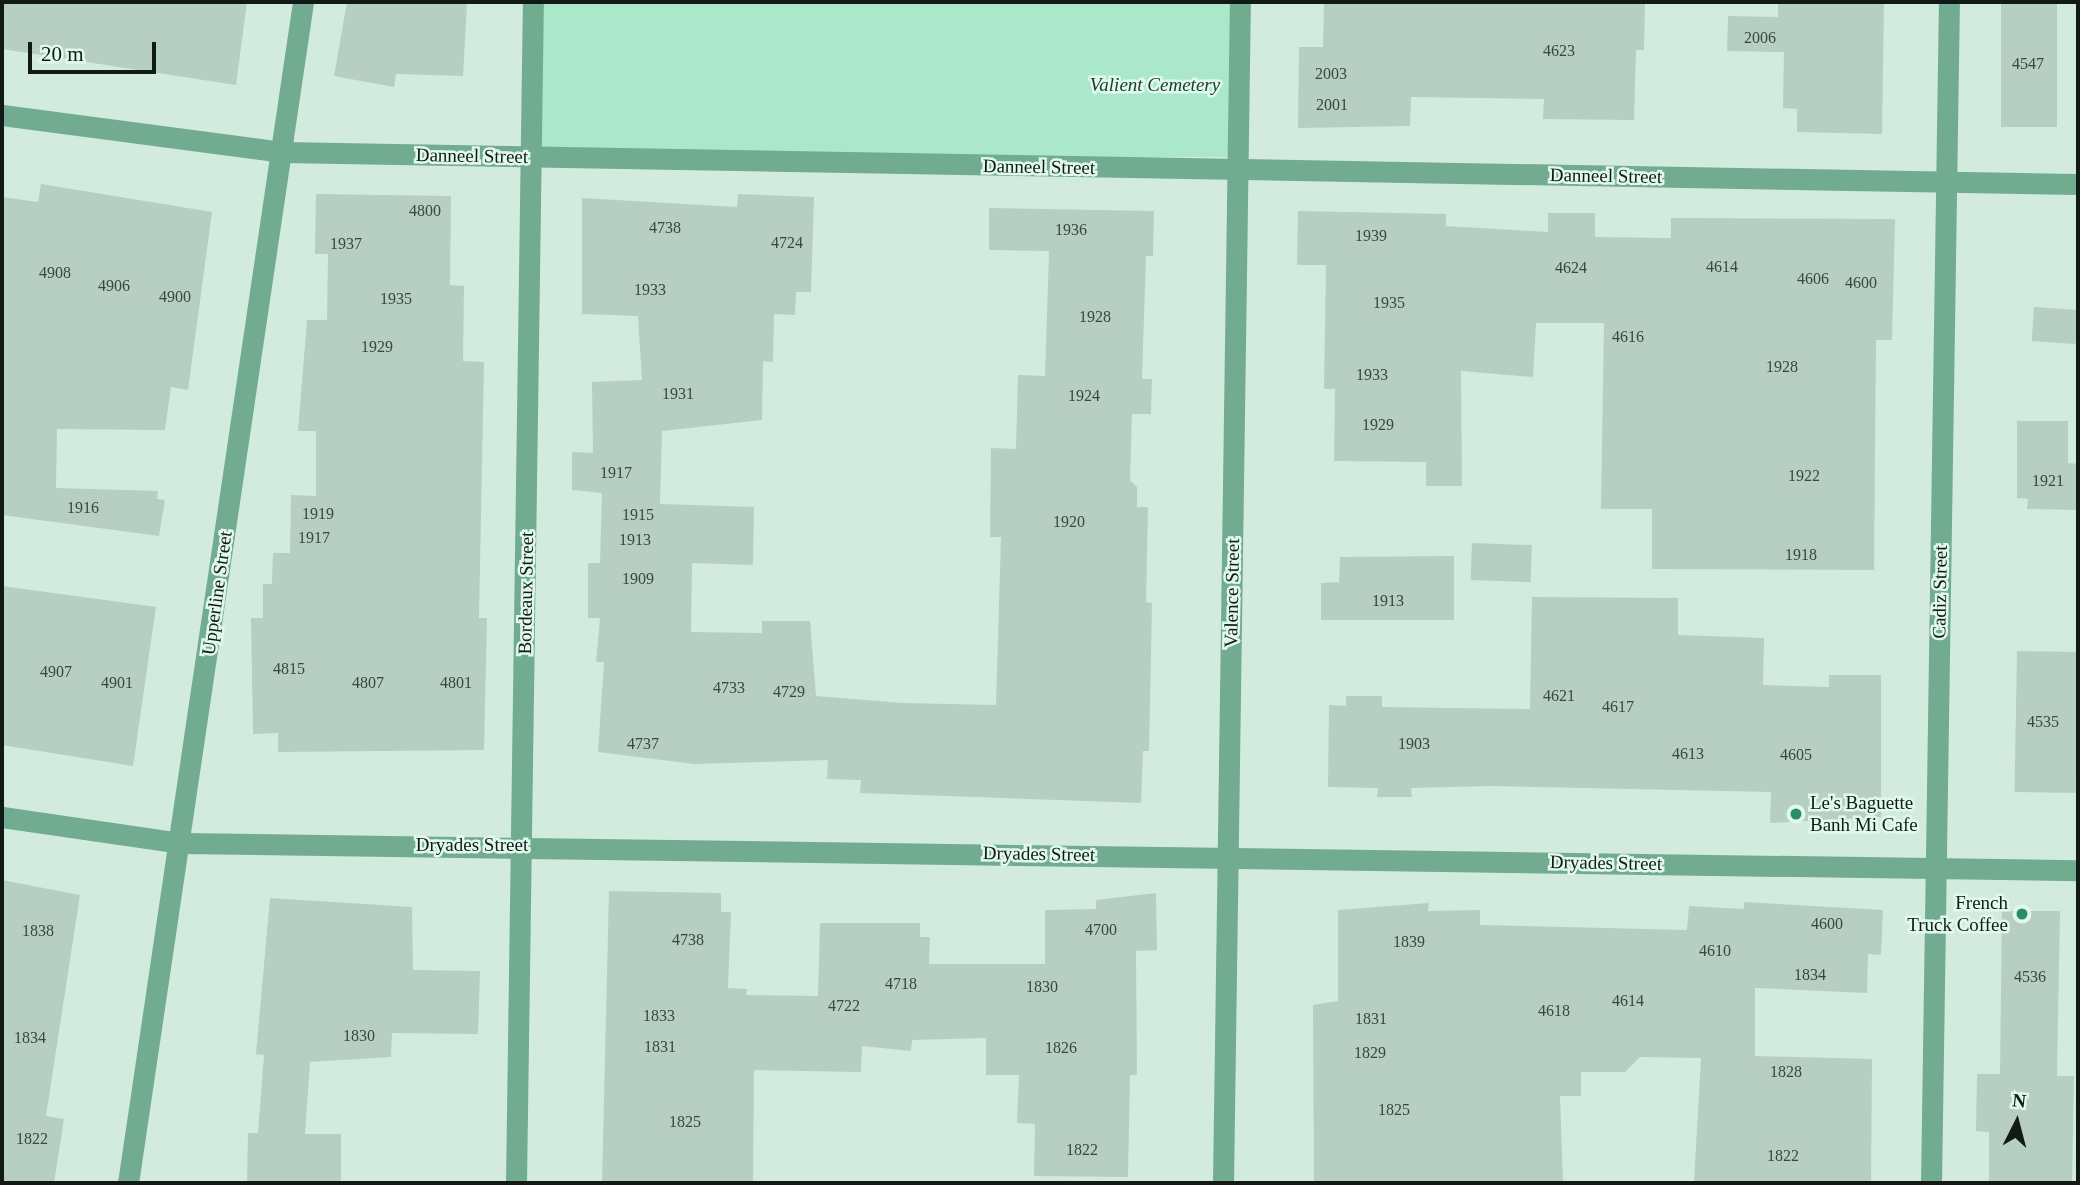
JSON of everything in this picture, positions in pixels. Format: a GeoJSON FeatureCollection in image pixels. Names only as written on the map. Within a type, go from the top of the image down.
{"type":"FeatureCollection","features":[{"type":"Feature","properties":{"kind":"street","name":"Upperline Street"},"geometry":{"type":"LineString","coordinates":[[128,1183],[303,2]]}},
{"type":"Feature","properties":{"kind":"street","name":"Bordeaux Street"},"geometry":{"type":"LineString","coordinates":[[516,1183],[533,157],[533,2]]}},
{"type":"Feature","properties":{"kind":"street","name":"Valence Street"},"geometry":{"type":"LineString","coordinates":[[1223,1183],[1240,2]]}},
{"type":"Feature","properties":{"kind":"street","name":"Cadiz Street"},"geometry":{"type":"LineString","coordinates":[[1931,1183],[1949,2]]}},
{"type":"Feature","properties":{"kind":"street","name":"Danneel Street"},"geometry":{"type":"LineString","coordinates":[[2,115],[282,152],[2078,184]]}},
{"type":"Feature","properties":{"kind":"street","name":"Dryades Street"},"geometry":{"type":"LineString","coordinates":[[2,817],[180,843],[522,845],[2078,870]]}},
{"type":"Feature","properties":{"kind":"green space","name":"Valient Cemetery"},"geometry":{"type":"Polygon","coordinates":[[[533,2],[1240,2],[1240,157],[533,157],[533,2]]]}},
{"type":"Feature","properties":{"kind":"building"},"geometry":{"type":"Polygon","coordinates":[[[2,2],[247,2],[236,85],[2,49],[2,2]]]}},
{"type":"Feature","properties":{"kind":"building"},"geometry":{"type":"Polygon","coordinates":[[[347,2],[467,2],[463,76],[396,74],[394,87],[334,76],[347,2]]]}},
{"type":"Feature","properties":{"kind":"building"},"geometry":{"type":"Polygon","coordinates":[[[1324,2],[1645,2],[1644,50],[1636,50],[1634,120],[1543,119],[1544,99],[1411,97],[1410,126],[1298,128],[1299,47],[1323,47],[1324,2]]]}},
{"type":"Feature","properties":{"kind":"building"},"geometry":{"type":"Polygon","coordinates":[[[1778,2],[1884,2],[1882,134],[1797,132],[1797,109],[1783,108],[1784,52],[1727,51],[1728,16],[1778,17],[1778,2]]]}},
{"type":"Feature","properties":{"kind":"building"},"geometry":{"type":"Polygon","coordinates":[[[2001,2],[2057,2],[2057,127],[2001,127],[2001,2]]]}},
{"type":"Feature","properties":{"kind":"building"},"geometry":{"type":"Polygon","coordinates":[[[41,184],[212,212],[188,390],[171,387],[165,430],[57,429],[56,488],[158,491],[157,499],[165,500],[159,536],[2,515],[2,197],[38,202],[41,184]]]}},
{"type":"Feature","properties":{"kind":"building"},"geometry":{"type":"Polygon","coordinates":[[[316,194],[451,196],[450,285],[464,286],[463,361],[484,362],[479,618],[487,618],[484,750],[278,752],[278,733],[253,734],[251,618],[263,618],[263,584],[272,584],[273,553],[290,553],[291,495],[316,496],[316,431],[298,431],[307,320],[327,320],[328,254],[315,254],[316,194]]]}},
{"type":"Feature","properties":{"kind":"building"},"geometry":{"type":"Polygon","coordinates":[[[738,194],[814,197],[811,292],[796,292],[795,315],[774,314],[773,362],[763,361],[762,420],[662,431],[660,504],[754,507],[753,565],[692,563],[691,632],[762,633],[762,621],[810,621],[816,696],[902,703],[996,705],[1001,537],[990,537],[991,448],[1016,449],[1018,375],[1045,376],[1049,251],[989,250],[989,208],[1154,211],[1153,256],[1146,256],[1142,379],[1152,379],[1151,414],[1132,414],[1130,480],[1137,487],[1137,507],[1148,507],[1146,602],[1152,603],[1149,751],[1143,751],[1141,803],[860,793],[861,780],[827,779],[828,760],[694,764],[598,752],[604,662],[596,662],[600,618],[588,618],[588,563],[600,563],[602,493],[572,490],[572,452],[593,453],[592,382],[642,380],[638,316],[582,314],[582,198],[737,207],[738,194]]]}},
{"type":"Feature","properties":{"kind":"building"},"geometry":{"type":"Polygon","coordinates":[[[1298,211],[1446,214],[1446,226],[1548,232],[1548,213],[1595,213],[1595,237],[1671,238],[1671,218],[1895,219],[1892,340],[1876,340],[1874,570],[1652,569],[1652,509],[1601,509],[1604,323],[1536,323],[1533,377],[1461,371],[1462,486],[1426,486],[1426,462],[1334,461],[1335,389],[1324,389],[1326,265],[1297,265],[1298,211]]]}},
{"type":"Feature","properties":{"kind":"building"},"geometry":{"type":"Polygon","coordinates":[[[2034,307],[2078,310],[2076,344],[2032,341],[2034,307]]]}},
{"type":"Feature","properties":{"kind":"building"},"geometry":{"type":"Polygon","coordinates":[[[2017,421],[2068,421],[2068,463],[2078,464],[2078,510],[2027,509],[2028,499],[2017,498],[2017,421]]]}},
{"type":"Feature","properties":{"kind":"building"},"geometry":{"type":"Polygon","coordinates":[[[1472,543],[1532,545],[1531,582],[1471,580],[1472,543]]]}},
{"type":"Feature","properties":{"kind":"building"},"geometry":{"type":"Polygon","coordinates":[[[1454,556],[1454,620],[1321,620],[1321,583],[1339,582],[1340,557],[1454,556]]]}},
{"type":"Feature","properties":{"kind":"building"},"geometry":{"type":"Polygon","coordinates":[[[2,586],[156,607],[133,766],[2,745],[2,586]]]}},
{"type":"Feature","properties":{"kind":"building"},"geometry":{"type":"Polygon","coordinates":[[[1532,597],[1678,598],[1678,635],[1764,638],[1763,685],[1829,687],[1829,675],[1881,675],[1881,817],[1770,823],[1771,792],[1490,786],[1411,788],[1412,797],[1377,797],[1378,788],[1328,787],[1329,705],[1346,706],[1346,696],[1382,696],[1382,707],[1530,709],[1532,597]]]}},
{"type":"Feature","properties":{"kind":"building"},"geometry":{"type":"Polygon","coordinates":[[[2017,651],[2078,652],[2076,793],[2015,792],[2017,651]]]}},
{"type":"Feature","properties":{"kind":"building"},"geometry":{"type":"Polygon","coordinates":[[[2,880],[80,895],[46,1116],[64,1119],[54,1183],[2,1183],[2,880]]]}},
{"type":"Feature","properties":{"kind":"building"},"geometry":{"type":"Polygon","coordinates":[[[609,891],[721,893],[721,912],[731,912],[728,988],[747,989],[746,995],[818,996],[820,923],[920,923],[920,937],[930,937],[929,964],[1045,964],[1045,910],[1096,909],[1096,900],[1156,893],[1157,950],[1136,951],[1137,1075],[1130,1075],[1128,1177],[1034,1176],[1035,1124],[1017,1123],[1019,1075],[986,1075],[986,1038],[912,1040],[911,1051],[862,1046],[861,1072],[754,1070],[753,1183],[602,1183],[609,891]]]}},
{"type":"Feature","properties":{"kind":"building"},"geometry":{"type":"Polygon","coordinates":[[[270,898],[412,907],[413,970],[480,971],[478,1034],[392,1033],[391,1057],[310,1062],[305,1134],[341,1134],[341,1183],[247,1183],[248,1133],[258,1133],[264,1055],[256,1054],[270,898]]]}},
{"type":"Feature","properties":{"kind":"building"},"geometry":{"type":"Polygon","coordinates":[[[1744,902],[1883,910],[1881,955],[1868,954],[1867,993],[1755,988],[1755,1056],[1872,1059],[1871,1183],[1694,1182],[1701,1058],[1640,1057],[1625,1072],[1581,1072],[1581,1096],[1560,1096],[1563,1183],[1314,1183],[1313,1005],[1338,1001],[1338,910],[1429,903],[1428,911],[1480,910],[1480,925],[1687,930],[1689,906],[1744,909],[1744,902]]]}},
{"type":"Feature","properties":{"kind":"building"},"geometry":{"type":"Polygon","coordinates":[[[2002,911],[2060,911],[2057,1076],[2074,1076],[2072,1183],[1989,1183],[1989,1132],[1976,1131],[1977,1074],[2000,1074],[2002,911]]]}},
{"type":"Feature","properties":{"kind":"place","name":"Le's Baguette Banh Mi Cafe"},"geometry":{"type":"Point","coordinates":[1796,814]}},
{"type":"Feature","properties":{"kind":"place","name":"French Truck Coffee"},"geometry":{"type":"Point","coordinates":[2022,914]}}]}
